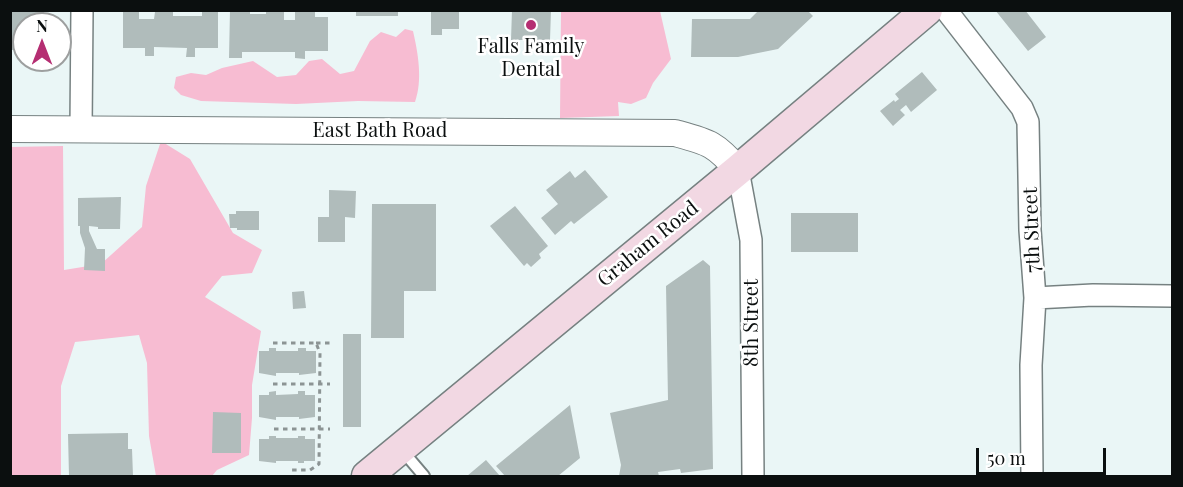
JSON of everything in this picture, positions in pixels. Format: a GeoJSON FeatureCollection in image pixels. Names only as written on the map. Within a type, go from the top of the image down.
{"type":"FeatureCollection","features":[{"type":"Feature","properties":{"kind":"main road","name":"Graham Road"},"geometry":{"type":"LineString","coordinates":[[367,477],[738,170],[927,10]]}},
{"type":"Feature","properties":{"kind":"street"},"geometry":{"type":"LineString","coordinates":[[81,129],[82,10]]}},
{"type":"Feature","properties":{"kind":"street","name":"7th Street"},"geometry":{"type":"LineString","coordinates":[[946,10],[1022,108],[1028,122],[1030,230],[1035,297],[1031,365],[1032,477]]}},
{"type":"Feature","properties":{"kind":"street","name":"East Bath Road"},"geometry":{"type":"LineString","coordinates":[[10,129],[675,133],[710,143],[738,170]]}},
{"type":"Feature","properties":{"kind":"street","name":"8th Street"},"geometry":{"type":"LineString","coordinates":[[738,170],[751,240],[753,477]]}},
{"type":"Feature","properties":{"kind":"street"},"geometry":{"type":"LineString","coordinates":[[1035,297],[1173,296]]}},
{"type":"Feature","properties":{"kind":"lane"},"geometry":{"type":"LineString","coordinates":[[401,448],[424,477]]}},
{"type":"Feature","properties":{"kind":"path"},"geometry":{"type":"LineString","coordinates":[[273,343],[330,343]]}},
{"type":"Feature","properties":{"kind":"path"},"geometry":{"type":"LineString","coordinates":[[288,470],[310,470],[319,464],[320,353],[316,343]]}},
{"type":"Feature","properties":{"kind":"path"},"geometry":{"type":"LineString","coordinates":[[273,384],[330,384]]}},
{"type":"Feature","properties":{"kind":"path"},"geometry":{"type":"LineString","coordinates":[[274,429],[330,429]]}},
{"type":"Feature","properties":{"kind":"shaded area"},"geometry":{"type":"Polygon","coordinates":[[[561,11],[660,11],[671,59],[653,83],[646,98],[631,104],[618,102],[619,116],[560,118],[561,11]]]}},
{"type":"Feature","properties":{"kind":"shaded area"},"geometry":{"type":"Polygon","coordinates":[[[405,29],[413,31],[418,57],[419,85],[415,102],[358,101],[296,104],[201,101],[181,95],[174,88],[176,77],[191,73],[206,75],[222,68],[253,61],[277,77],[296,75],[309,61],[322,59],[340,74],[354,71],[370,41],[381,32],[396,37],[405,29]]]}},
{"type":"Feature","properties":{"kind":"shaded area"},"geometry":{"type":"Polygon","coordinates":[[[161,141],[190,159],[233,233],[262,250],[252,273],[222,276],[205,297],[261,331],[252,385],[249,455],[217,470],[212,476],[156,476],[149,436],[147,363],[139,335],[75,342],[61,386],[61,476],[11,476],[10,147],[63,146],[64,270],[101,264],[142,227],[146,186],[161,141]]]}},
{"type":"Feature","properties":{"kind":"building"},"geometry":{"type":"Polygon","coordinates":[[[10,10],[44,10],[44,12],[12,12],[12,50],[10,50],[10,10]]]}},
{"type":"Feature","properties":{"kind":"building"},"geometry":{"type":"Polygon","coordinates":[[[123,10],[139,10],[139,19],[154,19],[155,12],[173,12],[173,16],[202,16],[202,10],[218,10],[218,48],[195,48],[195,57],[186,57],[187,48],[154,47],[154,56],[145,56],[145,48],[123,48],[123,10]]]}},
{"type":"Feature","properties":{"kind":"building"},"geometry":{"type":"Polygon","coordinates":[[[230,10],[250,10],[250,14],[266,14],[266,10],[284,10],[284,20],[295,20],[295,10],[315,10],[315,17],[328,17],[328,51],[305,51],[305,59],[295,58],[295,52],[242,52],[242,58],[229,58],[230,10]]]}},
{"type":"Feature","properties":{"kind":"building"},"geometry":{"type":"Polygon","coordinates":[[[356,10],[398,10],[398,16],[356,16],[356,10]]]}},
{"type":"Feature","properties":{"kind":"building"},"geometry":{"type":"Polygon","coordinates":[[[431,10],[459,10],[459,29],[442,29],[442,35],[431,35],[431,10]]]}},
{"type":"Feature","properties":{"kind":"building","name":"Falls Family Dental"},"geometry":{"type":"Polygon","coordinates":[[[512,10],[551,10],[550,40],[511,40],[512,10]]]}},
{"type":"Feature","properties":{"kind":"building"},"geometry":{"type":"Polygon","coordinates":[[[759,10],[807,10],[813,16],[778,49],[738,57],[691,57],[692,19],[750,19],[759,10]]]}},
{"type":"Feature","properties":{"kind":"building"},"geometry":{"type":"Polygon","coordinates":[[[995,10],[1025,10],[1046,37],[1028,51],[995,10]]]}},
{"type":"Feature","properties":{"kind":"building"},"geometry":{"type":"Polygon","coordinates":[[[922,72],[937,90],[911,112],[906,105],[900,110],[905,115],[893,126],[880,111],[894,100],[895,102],[899,99],[895,94],[922,72]]]}},
{"type":"Feature","properties":{"kind":"building"},"geometry":{"type":"Polygon","coordinates":[[[585,170],[608,197],[574,224],[571,221],[555,235],[541,218],[558,204],[546,190],[570,171],[575,178],[585,170]]]}},
{"type":"Feature","properties":{"kind":"building"},"geometry":{"type":"Polygon","coordinates":[[[329,190],[356,191],[355,218],[345,217],[345,242],[318,242],[318,217],[329,217],[329,190]]]}},
{"type":"Feature","properties":{"kind":"building"},"geometry":{"type":"Polygon","coordinates":[[[121,197],[120,229],[98,229],[98,227],[89,226],[97,249],[105,249],[105,271],[84,270],[85,248],[80,226],[78,226],[78,198],[121,197]]]}},
{"type":"Feature","properties":{"kind":"building"},"geometry":{"type":"Polygon","coordinates":[[[372,204],[436,204],[436,291],[404,291],[404,338],[371,338],[372,204]]]}},
{"type":"Feature","properties":{"kind":"building"},"geometry":{"type":"Polygon","coordinates":[[[515,206],[548,246],[539,254],[541,258],[531,267],[527,263],[524,266],[490,226],[515,206]]]}},
{"type":"Feature","properties":{"kind":"building"},"geometry":{"type":"Polygon","coordinates":[[[236,211],[259,211],[259,230],[230,228],[229,214],[236,214],[236,211]]]}},
{"type":"Feature","properties":{"kind":"building"},"geometry":{"type":"Polygon","coordinates":[[[791,213],[858,213],[858,252],[791,252],[791,213]]]}},
{"type":"Feature","properties":{"kind":"building"},"geometry":{"type":"Polygon","coordinates":[[[703,260],[710,266],[713,469],[681,473],[680,469],[658,472],[659,476],[619,476],[621,465],[610,413],[668,400],[666,286],[703,260]]]}},
{"type":"Feature","properties":{"kind":"building"},"geometry":{"type":"Polygon","coordinates":[[[304,291],[306,308],[293,309],[292,292],[304,291]]]}},
{"type":"Feature","properties":{"kind":"building"},"geometry":{"type":"Polygon","coordinates":[[[343,334],[361,334],[361,427],[343,427],[343,334]]]}},
{"type":"Feature","properties":{"kind":"building"},"geometry":{"type":"Polygon","coordinates":[[[269,348],[276,348],[276,351],[298,351],[298,348],[306,348],[306,351],[316,351],[316,373],[299,375],[299,373],[276,373],[276,376],[259,373],[259,351],[269,351],[269,348]]]}},
{"type":"Feature","properties":{"kind":"building"},"geometry":{"type":"Polygon","coordinates":[[[276,391],[276,395],[298,394],[298,391],[305,391],[305,395],[315,395],[315,417],[299,419],[299,417],[276,417],[276,420],[259,417],[259,395],[269,395],[269,392],[276,391]]]}},
{"type":"Feature","properties":{"kind":"building"},"geometry":{"type":"Polygon","coordinates":[[[570,405],[580,458],[558,476],[505,476],[496,466],[570,405]]]}},
{"type":"Feature","properties":{"kind":"building"},"geometry":{"type":"Polygon","coordinates":[[[213,412],[241,413],[241,453],[212,453],[213,412]]]}},
{"type":"Feature","properties":{"kind":"building"},"geometry":{"type":"Polygon","coordinates":[[[128,433],[128,449],[132,449],[133,476],[69,476],[68,434],[128,433]]]}},
{"type":"Feature","properties":{"kind":"building"},"geometry":{"type":"Polygon","coordinates":[[[269,436],[298,438],[298,436],[305,436],[305,439],[315,439],[315,461],[298,463],[298,461],[276,461],[276,463],[259,461],[259,439],[269,439],[269,436]]]}},
{"type":"Feature","properties":{"kind":"building"},"geometry":{"type":"Polygon","coordinates":[[[486,460],[500,476],[467,476],[486,460]]]}},
{"type":"Feature","properties":{"kind":"place","name":"Falls Family Dental"},"geometry":{"type":"Point","coordinates":[531,25]}}]}
